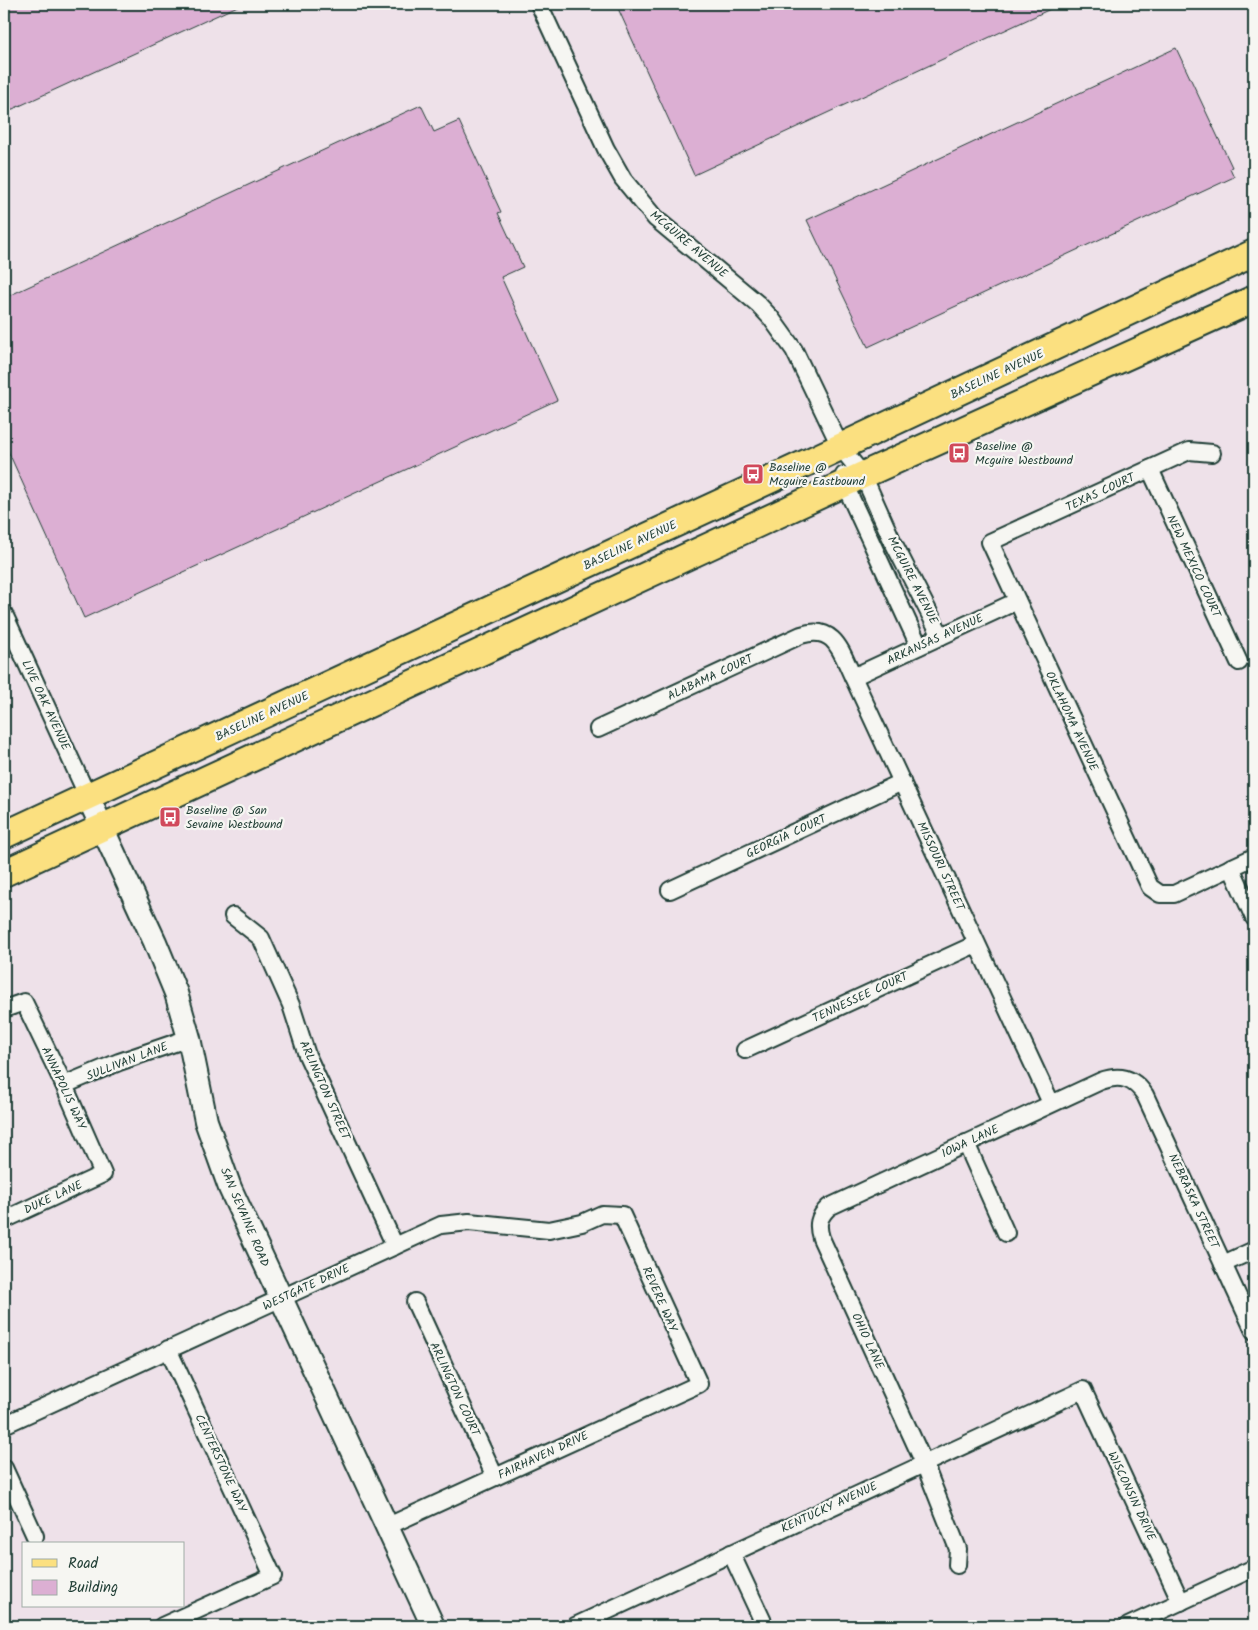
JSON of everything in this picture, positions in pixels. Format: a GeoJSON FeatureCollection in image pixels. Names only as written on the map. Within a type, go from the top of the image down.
{"type":"FeatureCollection","features":[{"type":"Feature","properties":{"kind":"main road","name":"BASELINE AVENUE"},"geometry":{"type":"LineString","coordinates":[[4,835],[840,448],[1254,252]]}},
{"type":"Feature","properties":{"kind":"main road"},"geometry":{"type":"LineString","coordinates":[[4,873],[854,479],[1254,299]]}},
{"type":"Feature","properties":{"kind":"street","name":"MCGUIRE AVENUE"},"geometry":{"type":"LineString","coordinates":[[539,4],[606,149],[623,179],[655,218],[738,286],[771,318],[802,366],[854,479],[910,629],[919,646]]}},
{"type":"Feature","properties":{"kind":"street","name":"TEXAS COURT"},"geometry":{"type":"LineString","coordinates":[[990,542],[1189,451],[1212,453]]}},
{"type":"Feature","properties":{"kind":"street","name":"NEW MEXICO COURT"},"geometry":{"type":"LineString","coordinates":[[1150,469],[1239,662]]}},
{"type":"Feature","properties":{"kind":"street","name":"MCGUIRE AVENUE"},"geometry":{"type":"LineString","coordinates":[[854,479],[892,540],[941,636]]}},
{"type":"Feature","properties":{"kind":"street","name":"OKLAHOMA AVENUE"},"geometry":{"type":"LineString","coordinates":[[990,542],[1146,881],[1160,894],[1174,894],[1231,867]]}},
{"type":"Feature","properties":{"kind":"street","name":"ARKANSAS AVENUE"},"geometry":{"type":"LineString","coordinates":[[853,677],[1017,601]]}},
{"type":"Feature","properties":{"kind":"street","name":"LIVE OAK AVENUE"},"geometry":{"type":"LineString","coordinates":[[4,614],[88,797]]}},
{"type":"Feature","properties":{"kind":"street","name":"ALABAMA COURT"},"geometry":{"type":"LineString","coordinates":[[598,729],[801,635],[812,632],[824,632]]}},
{"type":"Feature","properties":{"kind":"street","name":"MISSOURI STREET"},"geometry":{"type":"LineString","coordinates":[[824,632],[839,648],[853,677],[1051,1103]]}},
{"type":"Feature","properties":{"kind":"street","name":"GEORGIA COURT"},"geometry":{"type":"LineString","coordinates":[[670,890],[902,782]]}},
{"type":"Feature","properties":{"kind":"street","name":"SAN SEVAINE ROAD"},"geometry":{"type":"LineString","coordinates":[[88,797],[156,942],[176,993],[190,1038],[206,1121],[230,1188],[433,1626]]}},
{"type":"Feature","properties":{"kind":"street"},"geometry":{"type":"LineString","coordinates":[[1254,857],[1231,867],[1254,918]]}},
{"type":"Feature","properties":{"kind":"street","name":"ARLINGTON STREET"},"geometry":{"type":"LineString","coordinates":[[233,916],[261,938],[291,1005],[307,1055],[395,1246]]}},
{"type":"Feature","properties":{"kind":"street","name":"TENNESSEE COURT"},"geometry":{"type":"LineString","coordinates":[[744,1050],[976,944]]}},
{"type":"Feature","properties":{"kind":"street","name":"ANNAPOLIS WAY"},"geometry":{"type":"LineString","coordinates":[[4,1008],[24,1002],[103,1174]]}},
{"type":"Feature","properties":{"kind":"street","name":"SULLIVAN LANE"},"geometry":{"type":"LineString","coordinates":[[64,1086],[119,1062],[190,1038]]}},
{"type":"Feature","properties":{"kind":"street","name":"IOWA LANE"},"geometry":{"type":"LineString","coordinates":[[820,1217],[836,1203],[1051,1103],[1100,1081],[1117,1077],[1126,1078]]}},
{"type":"Feature","properties":{"kind":"street","name":"NEBRASKA STREET"},"geometry":{"type":"LineString","coordinates":[[1126,1078],[1141,1088],[1254,1331]]}},
{"type":"Feature","properties":{"kind":"street"},"geometry":{"type":"LineString","coordinates":[[966,1143],[1006,1233]]}},
{"type":"Feature","properties":{"kind":"street","name":"DUKE LANE"},"geometry":{"type":"LineString","coordinates":[[4,1220],[103,1174]]}},
{"type":"Feature","properties":{"kind":"street","name":"WESTGATE DRIVE"},"geometry":{"type":"LineString","coordinates":[[4,1425],[441,1225],[469,1222],[549,1230],[582,1223],[602,1214],[622,1215]]}},
{"type":"Feature","properties":{"kind":"street","name":"REVERE WAY"},"geometry":{"type":"LineString","coordinates":[[622,1215],[699,1384]]}},
{"type":"Feature","properties":{"kind":"street","name":"OHIO LANE"},"geometry":{"type":"LineString","coordinates":[[820,1217],[818,1224],[821,1238],[924,1463],[958,1548],[957,1564]]}},
{"type":"Feature","properties":{"kind":"street"},"geometry":{"type":"LineString","coordinates":[[1223,1264],[1254,1250]]}},
{"type":"Feature","properties":{"kind":"street","name":"ARLINGTON COURT"},"geometry":{"type":"LineString","coordinates":[[415,1302],[495,1476]]}},
{"type":"Feature","properties":{"kind":"street","name":"CENTERSTONE WAY"},"geometry":{"type":"LineString","coordinates":[[162,1626],[273,1576],[168,1349]]}},
{"type":"Feature","properties":{"kind":"street","name":"FAIRHAVEN DRIVE"},"geometry":{"type":"LineString","coordinates":[[388,1526],[699,1384]]}},
{"type":"Feature","properties":{"kind":"street","name":"KENTUCKY AVENUE"},"geometry":{"type":"LineString","coordinates":[[575,1626],[1083,1390]]}},
{"type":"Feature","properties":{"kind":"street","name":"WISCONSIN DRIVE"},"geometry":{"type":"LineString","coordinates":[[1083,1390],[1181,1602]]}},
{"type":"Feature","properties":{"kind":"street"},"geometry":{"type":"LineString","coordinates":[[4,1468],[35,1536]]}},
{"type":"Feature","properties":{"kind":"street"},"geometry":{"type":"LineString","coordinates":[[732,1553],[765,1626]]}},
{"type":"Feature","properties":{"kind":"street"},"geometry":{"type":"LineString","coordinates":[[1128,1626],[1254,1568]]}},
{"type":"Feature","properties":{"kind":"building"},"geometry":{"type":"Polygon","coordinates":[[[4,4],[242,4],[4,113],[4,4]]]}},
{"type":"Feature","properties":{"kind":"building"},"geometry":{"type":"Polygon","coordinates":[[[616,4],[1061,4],[694,175],[616,4]]]}},
{"type":"Feature","properties":{"kind":"building"},"geometry":{"type":"Polygon","coordinates":[[[1176,48],[1232,167],[1230,168],[1234,177],[868,347],[807,220],[1176,48]]]}},
{"type":"Feature","properties":{"kind":"building"},"geometry":{"type":"Polygon","coordinates":[[[421,105],[434,132],[459,121],[501,212],[498,213],[523,267],[501,277],[557,400],[84,618],[4,442],[4,298],[421,105]]]}},
{"type":"Feature","properties":{"kind":"place","name":"Baseline @ Mcguire Westbound"},"geometry":{"type":"Point","coordinates":[959,453]}},
{"type":"Feature","properties":{"kind":"place","name":"Baseline @ Mcguire Eastbound"},"geometry":{"type":"Point","coordinates":[753,474]}},
{"type":"Feature","properties":{"kind":"place","name":"Baseline @ San Sevaine Westbound"},"geometry":{"type":"Point","coordinates":[170,817]}}]}
